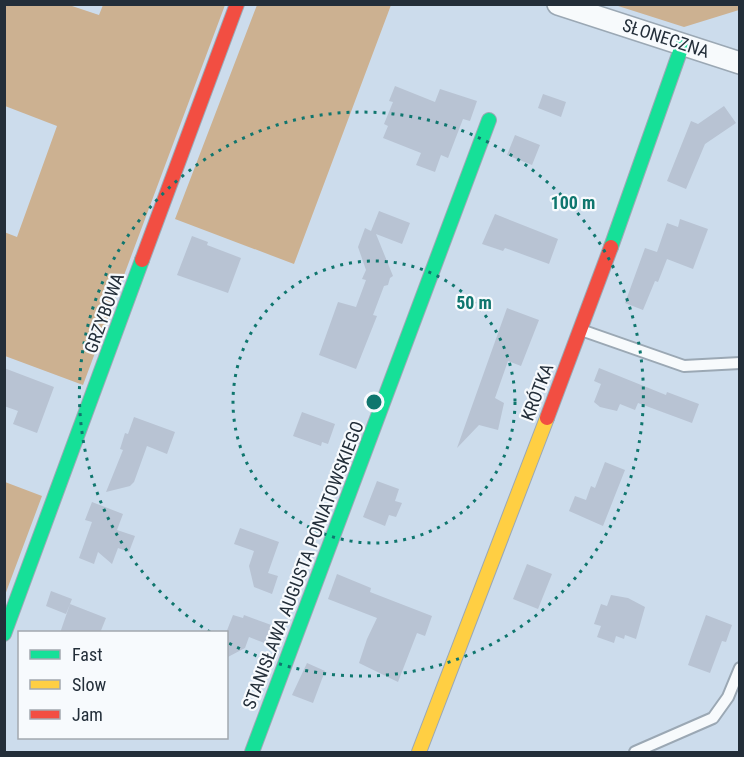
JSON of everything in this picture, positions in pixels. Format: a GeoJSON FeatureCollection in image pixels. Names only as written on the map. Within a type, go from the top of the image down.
{"type":"FeatureCollection","features":[{"type":"Feature","properties":{"kind":"street","name":"GRZYBOWA"},"geometry":{"type":"LineString","coordinates":[[4,634],[237,4]]}},
{"type":"Feature","properties":{"kind":"street","name":"SŁONECZNA"},"geometry":{"type":"LineString","coordinates":[[558,4],[740,63]]}},
{"type":"Feature","properties":{"kind":"street","name":"KRÓTKA"},"geometry":{"type":"LineString","coordinates":[[419,753],[581,330],[683,43]]}},
{"type":"Feature","properties":{"kind":"street","name":"STANISŁAWA AUGUSTA PONIATOWSKIEGO"},"geometry":{"type":"LineString","coordinates":[[252,753],[489,120]]}},
{"type":"Feature","properties":{"kind":"lane"},"geometry":{"type":"LineString","coordinates":[[581,330],[684,366],[740,363]]}},
{"type":"Feature","properties":{"kind":"lane"},"geometry":{"type":"LineString","coordinates":[[635,753],[714,718],[728,697],[740,668]]}},
{"type":"Feature","properties":{"kind":"shaded area"},"geometry":{"type":"Polygon","coordinates":[[[739,4],[739,10],[684,27],[615,5],[739,4]]]}},
{"type":"Feature","properties":{"kind":"shaded area"},"geometry":{"type":"Polygon","coordinates":[[[5,5],[69,5],[99,15],[103,5],[225,5],[83,385],[5,356],[4,232],[17,237],[57,126],[5,106],[5,5]]]}},
{"type":"Feature","properties":{"kind":"shaded area"},"geometry":{"type":"Polygon","coordinates":[[[257,5],[391,5],[294,264],[175,219],[257,5]]]}},
{"type":"Feature","properties":{"kind":"shaded area"},"geometry":{"type":"Polygon","coordinates":[[[5,482],[42,496],[5,595],[5,482]]]}},
{"type":"Feature","properties":{"kind":"building"},"geometry":{"type":"Polygon","coordinates":[[[395,86],[435,102],[440,89],[477,101],[470,121],[463,119],[448,158],[441,155],[435,172],[416,165],[421,153],[383,138],[388,126],[384,124],[393,102],[389,101],[395,86]]]}},
{"type":"Feature","properties":{"kind":"building"},"geometry":{"type":"Polygon","coordinates":[[[543,94],[566,102],[561,117],[538,108],[543,94]]]}},
{"type":"Feature","properties":{"kind":"building"},"geometry":{"type":"Polygon","coordinates":[[[724,106],[736,123],[705,144],[686,189],[667,181],[691,121],[698,124],[724,106]]]}},
{"type":"Feature","properties":{"kind":"building"},"geometry":{"type":"Polygon","coordinates":[[[515,135],[540,145],[532,165],[507,155],[515,135]]]}},
{"type":"Feature","properties":{"kind":"building"},"geometry":{"type":"Polygon","coordinates":[[[379,211],[410,223],[402,244],[376,234],[393,276],[388,285],[384,286],[373,315],[377,316],[356,369],[319,355],[338,302],[356,307],[366,280],[362,279],[366,270],[358,247],[365,228],[371,231],[379,211]]]}},
{"type":"Feature","properties":{"kind":"building"},"geometry":{"type":"Polygon","coordinates":[[[495,214],[558,239],[549,264],[505,248],[503,251],[482,244],[495,214]]]}},
{"type":"Feature","properties":{"kind":"building"},"geometry":{"type":"Polygon","coordinates":[[[680,219],[708,229],[693,269],[667,259],[643,310],[625,303],[645,248],[657,252],[667,223],[678,227],[680,219]]]}},
{"type":"Feature","properties":{"kind":"building"},"geometry":{"type":"Polygon","coordinates":[[[192,236],[208,242],[207,245],[241,258],[228,293],[177,275],[192,236]]]}},
{"type":"Feature","properties":{"kind":"building"},"geometry":{"type":"Polygon","coordinates":[[[507,308],[539,320],[521,366],[508,361],[495,398],[504,403],[498,430],[479,425],[457,448],[507,308]]]}},
{"type":"Feature","properties":{"kind":"building"},"geometry":{"type":"Polygon","coordinates":[[[4,368],[54,387],[37,433],[13,424],[18,411],[4,406],[4,368]]]}},
{"type":"Feature","properties":{"kind":"building"},"geometry":{"type":"Polygon","coordinates":[[[599,368],[666,395],[667,392],[699,404],[692,423],[638,403],[635,410],[620,404],[617,411],[600,407],[594,402],[601,384],[594,381],[599,368]]]}},
{"type":"Feature","properties":{"kind":"building"},"geometry":{"type":"Polygon","coordinates":[[[302,412],[335,424],[328,444],[322,442],[321,446],[293,436],[302,412]]]}},
{"type":"Feature","properties":{"kind":"building"},"geometry":{"type":"Polygon","coordinates":[[[134,417],[175,432],[167,454],[147,446],[134,482],[130,486],[106,492],[123,450],[120,449],[125,433],[128,434],[134,417]]]}},
{"type":"Feature","properties":{"kind":"building"},"geometry":{"type":"Polygon","coordinates":[[[605,462],[625,470],[603,526],[569,511],[575,496],[586,500],[591,486],[595,488],[605,462]]]}},
{"type":"Feature","properties":{"kind":"building"},"geometry":{"type":"Polygon","coordinates":[[[377,481],[399,489],[395,501],[402,503],[396,517],[389,515],[385,526],[363,517],[377,481]]]}},
{"type":"Feature","properties":{"kind":"building"},"geometry":{"type":"Polygon","coordinates":[[[92,502],[123,514],[117,530],[135,536],[129,552],[118,548],[112,564],[98,552],[94,564],[79,558],[92,522],[85,520],[92,502]]]}},
{"type":"Feature","properties":{"kind":"building"},"geometry":{"type":"Polygon","coordinates":[[[240,528],[279,542],[268,573],[278,576],[272,594],[254,587],[249,566],[254,551],[234,544],[240,528]]]}},
{"type":"Feature","properties":{"kind":"building"},"geometry":{"type":"Polygon","coordinates":[[[527,564],[552,574],[538,609],[513,599],[527,564]]]}},
{"type":"Feature","properties":{"kind":"building"},"geometry":{"type":"Polygon","coordinates":[[[337,574],[371,588],[370,592],[432,616],[425,636],[417,633],[398,682],[359,663],[377,618],[328,599],[337,574]]]}},
{"type":"Feature","properties":{"kind":"building"},"geometry":{"type":"Polygon","coordinates":[[[51,591],[72,599],[66,614],[46,606],[51,591]]]}},
{"type":"Feature","properties":{"kind":"building"},"geometry":{"type":"Polygon","coordinates":[[[611,595],[628,598],[645,607],[636,639],[625,635],[624,639],[616,636],[614,643],[597,637],[601,626],[594,624],[601,604],[607,606],[611,595]]]}},
{"type":"Feature","properties":{"kind":"building"},"geometry":{"type":"Polygon","coordinates":[[[70,604],[106,618],[101,631],[61,631],[70,604]]]}},
{"type":"Feature","properties":{"kind":"building"},"geometry":{"type":"Polygon","coordinates":[[[233,615],[243,618],[244,615],[274,626],[267,644],[249,637],[245,648],[228,657],[227,631],[233,615]]]}},
{"type":"Feature","properties":{"kind":"building"},"geometry":{"type":"Polygon","coordinates":[[[706,615],[732,625],[726,642],[722,641],[710,673],[688,665],[706,615]]]}},
{"type":"Feature","properties":{"kind":"building"},"geometry":{"type":"Polygon","coordinates":[[[307,663],[325,671],[313,703],[292,695],[307,663]]]}},
{"type":"Feature","properties":{"kind":"traffic: fast"},"geometry":{"type":"LineString","coordinates":[[611,247],[683,43]]}},
{"type":"Feature","properties":{"kind":"traffic: fast"},"geometry":{"type":"LineString","coordinates":[[252,752],[489,120]]}},
{"type":"Feature","properties":{"kind":"traffic: fast"},"geometry":{"type":"LineString","coordinates":[[4,634],[142,260]]}},
{"type":"Feature","properties":{"kind":"traffic: slow"},"geometry":{"type":"LineString","coordinates":[[419,752],[547,418]]}},
{"type":"Feature","properties":{"kind":"traffic: jam"},"geometry":{"type":"LineString","coordinates":[[142,260],[237,4]]}},
{"type":"Feature","properties":{"kind":"traffic: jam"},"geometry":{"type":"LineString","coordinates":[[547,418],[611,247]]}}]}
